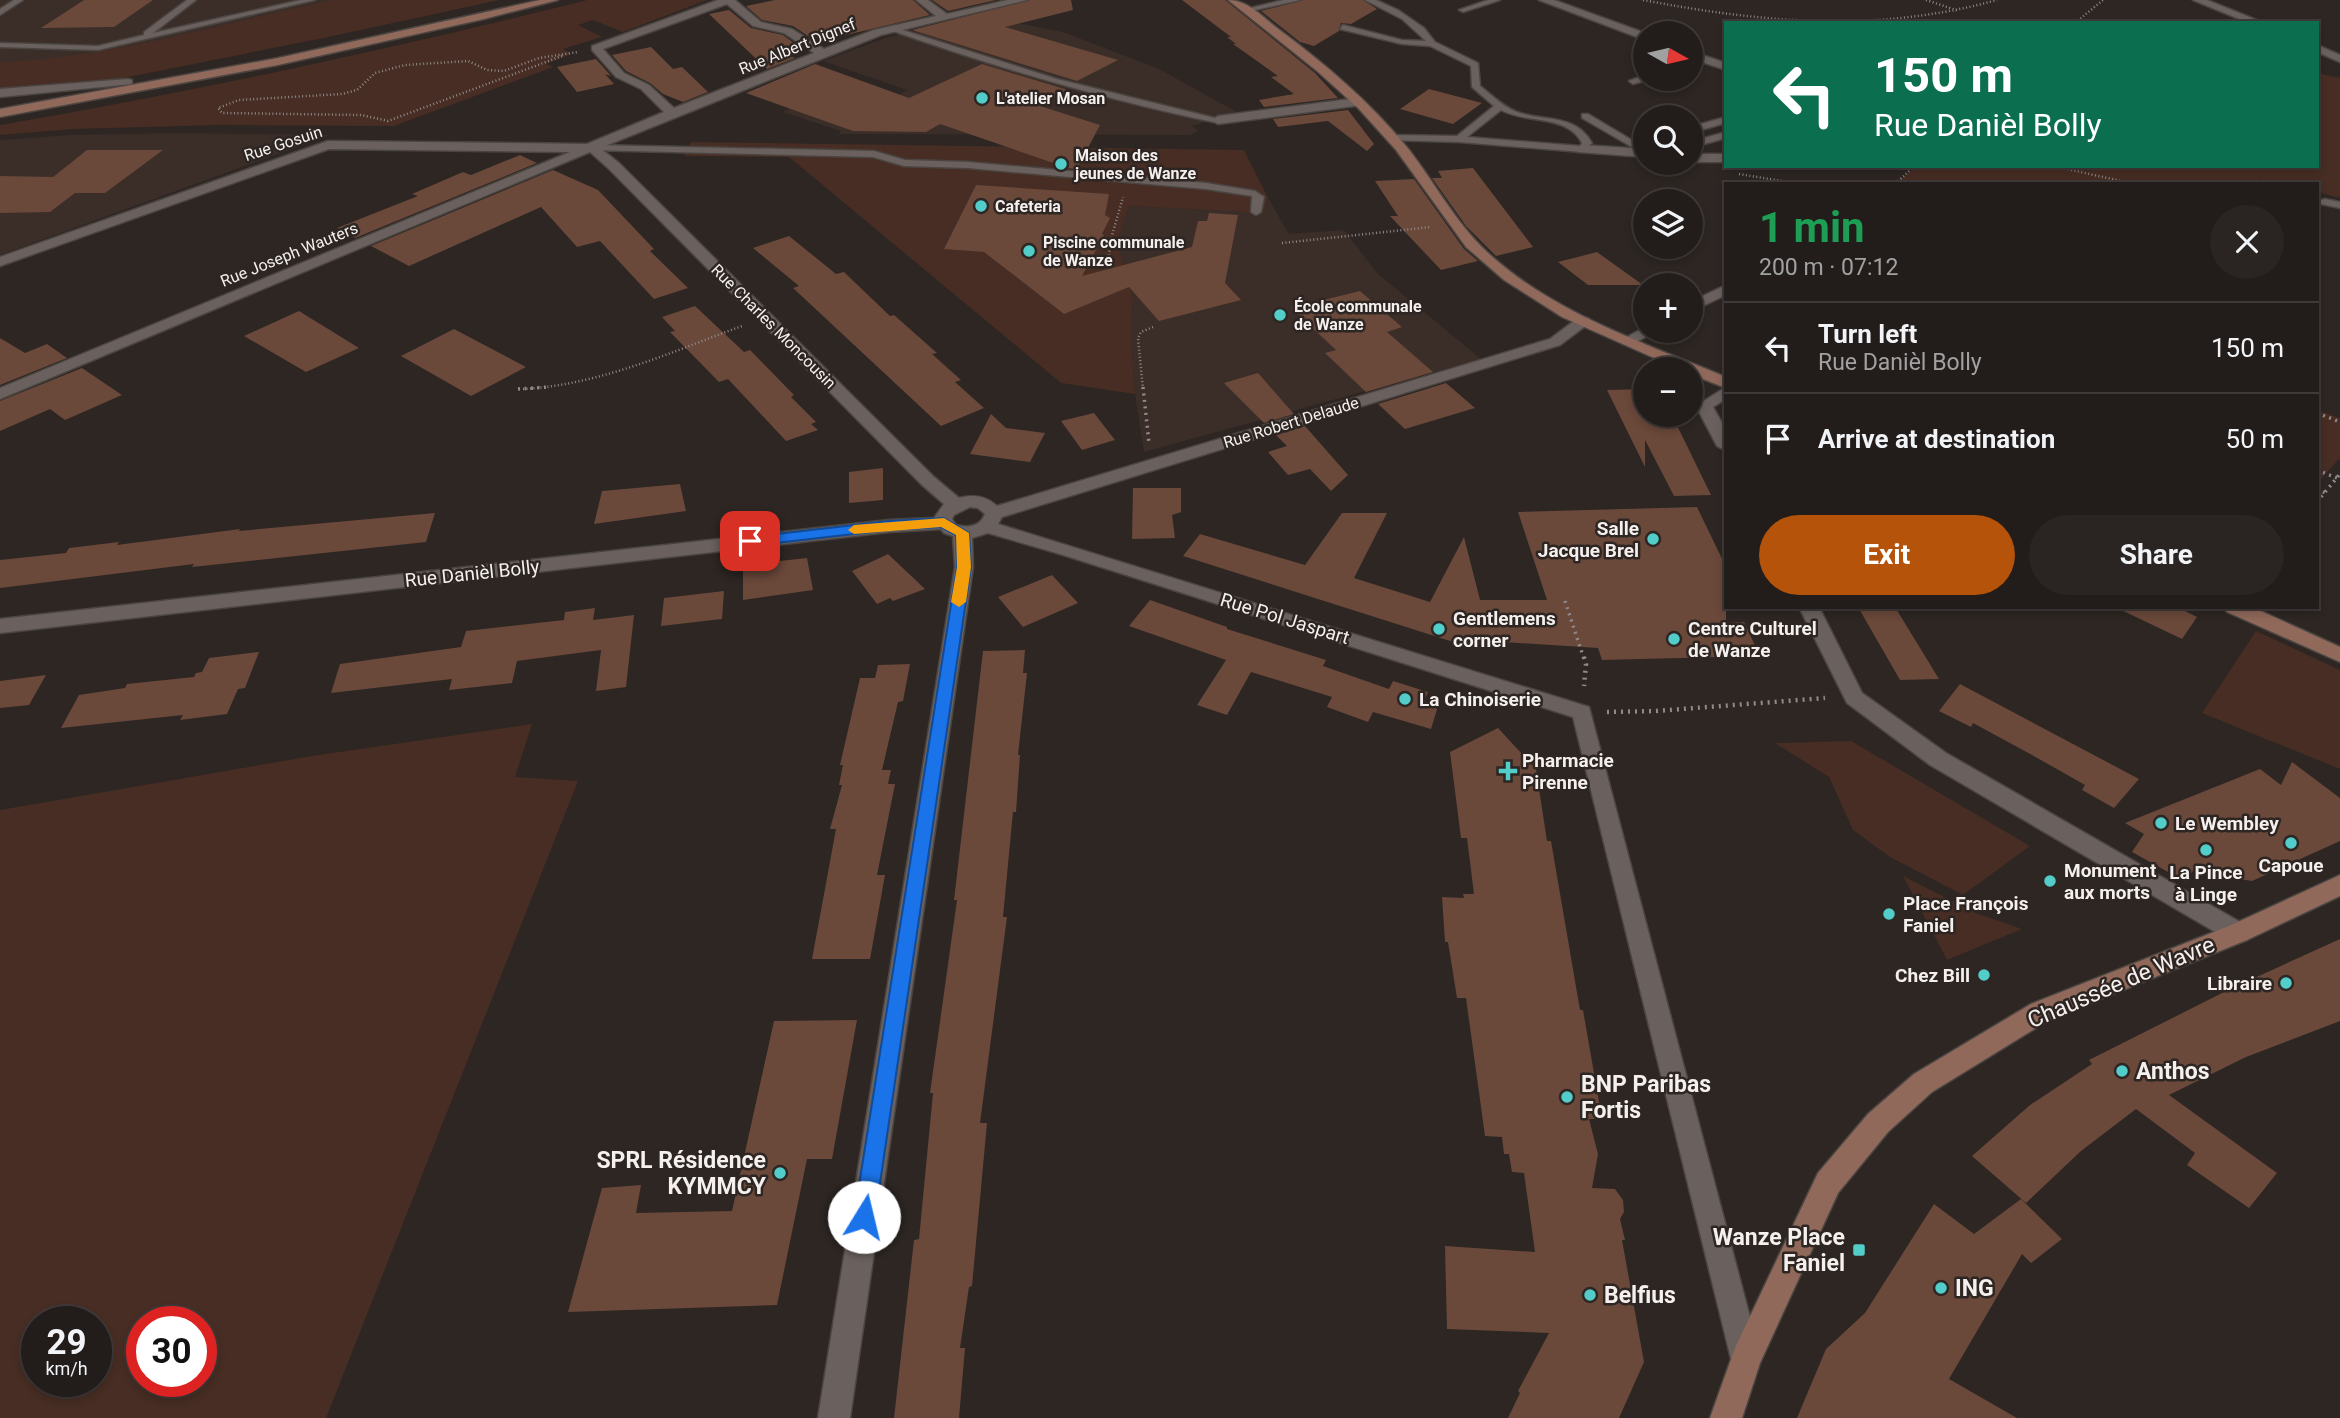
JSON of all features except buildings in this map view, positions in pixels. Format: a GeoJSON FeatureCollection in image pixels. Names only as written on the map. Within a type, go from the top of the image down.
{"type":"FeatureCollection","features":[{"type":"Feature","properties":{"kind":"main road"},"geometry":{"type":"LineString","coordinates":[[0,105],[311,47],[527,0]]}},
{"type":"Feature","properties":{"kind":"main road"},"geometry":{"type":"LineString","coordinates":[[0,113],[145,88],[553,0]]}},
{"type":"Feature","properties":{"kind":"main road"},"geometry":{"type":"LineString","coordinates":[[1233,0],[1301,52],[1359,102],[1392,138],[1453,225],[1483,256],[1511,279],[1583,321],[1724,382]]}},
{"type":"Feature","properties":{"kind":"main road"},"geometry":{"type":"LineString","coordinates":[[2238,609],[2340,655]]}},
{"type":"Feature","properties":{"kind":"main road","name":"Chaussée de Wavre"},"geometry":{"type":"LineString","coordinates":[[1726,1418],[1746,1359],[1828,1183],[1878,1123],[1923,1083],[2040,1012],[2238,933],[2340,885]]}},
{"type":"Feature","properties":{"kind":"street"},"geometry":{"type":"LineString","coordinates":[[673,114],[645,87],[620,75],[596,48],[729,0],[757,24],[788,31],[822,53]]}},
{"type":"Feature","properties":{"kind":"street"},"geometry":{"type":"LineString","coordinates":[[921,0],[946,18]]}},
{"type":"Feature","properties":{"kind":"street","name":"Rue Albert Dignef"},"geometry":{"type":"LineString","coordinates":[[592,148],[878,32],[1022,0]]}},
{"type":"Feature","properties":{"kind":"street"},"geometry":{"type":"LineString","coordinates":[[1548,2],[1564,0]]}},
{"type":"Feature","properties":{"kind":"street"},"geometry":{"type":"LineString","coordinates":[[2198,0],[2254,21]]}},
{"type":"Feature","properties":{"kind":"street"},"geometry":{"type":"LineString","coordinates":[[1548,2],[1633,33]]}},
{"type":"Feature","properties":{"kind":"street"},"geometry":{"type":"LineString","coordinates":[[2319,49],[2340,58]]}},
{"type":"Feature","properties":{"kind":"street"},"geometry":{"type":"LineString","coordinates":[[1703,58],[1724,66]]}},
{"type":"Feature","properties":{"kind":"street"},"geometry":{"type":"LineString","coordinates":[[0,93],[128,82]]}},
{"type":"Feature","properties":{"kind":"street"},"geometry":{"type":"LineString","coordinates":[[1218,120],[1359,102]]}},
{"type":"Feature","properties":{"kind":"street","name":"Rue Gosuin"},"geometry":{"type":"LineString","coordinates":[[0,262],[328,145],[552,145],[592,148]]}},
{"type":"Feature","properties":{"kind":"street","name":"Rue Charles Moncousin"},"geometry":{"type":"LineString","coordinates":[[592,148],[614,166],[928,481],[956,504]]}},
{"type":"Feature","properties":{"kind":"street","name":"Rue Joseph Wauters"},"geometry":{"type":"LineString","coordinates":[[0,394],[592,148]]}},
{"type":"Feature","properties":{"kind":"street"},"geometry":{"type":"LineString","coordinates":[[1582,149],[1633,148]]}},
{"type":"Feature","properties":{"kind":"street"},"geometry":{"type":"LineString","coordinates":[[1703,158],[1724,158]]}},
{"type":"Feature","properties":{"kind":"street"},"geometry":{"type":"LineString","coordinates":[[1703,301],[1724,290]]}},
{"type":"Feature","properties":{"kind":"street","name":"Rue Robert Delaude"},"geometry":{"type":"LineString","coordinates":[[972,524],[1153,464],[1555,342],[1583,321]]}},
{"type":"Feature","properties":{"kind":"street"},"geometry":{"type":"LineString","coordinates":[[1628,341],[1633,338]]}},
{"type":"Feature","properties":{"kind":"street"},"geometry":{"type":"LineString","coordinates":[[1724,393],[1704,406],[1724,442]]}},
{"type":"Feature","properties":{"kind":"street","name":"Rue Pol Jaspart"},"geometry":{"type":"LineString","coordinates":[[956,504],[970,501],[983,503],[972,524],[1066,550],[1582,712]]}},
{"type":"Feature","properties":{"kind":"street"},"geometry":{"type":"LineString","coordinates":[[834,1418],[972,524],[946,511],[956,504]]}},
{"type":"Feature","properties":{"kind":"street","name":"Rue Danièl Bolly"},"geometry":{"type":"LineString","coordinates":[[0,626],[889,526],[972,524]]}},
{"type":"Feature","properties":{"kind":"street"},"geometry":{"type":"LineString","coordinates":[[1810,609],[1854,698],[1938,759],[2238,933]]}},
{"type":"Feature","properties":{"kind":"street"},"geometry":{"type":"LineString","coordinates":[[1582,712],[1746,1359]]}},
{"type":"Feature","properties":{"kind":"lane"},"geometry":{"type":"LineString","coordinates":[[142,37],[192,0]]}},
{"type":"Feature","properties":{"kind":"lane"},"geometry":{"type":"LineString","coordinates":[[0,45],[98,48],[311,0]]}},
{"type":"Feature","properties":{"kind":"lane"},"geometry":{"type":"LineString","coordinates":[[1246,10],[1296,0]]}},
{"type":"Feature","properties":{"kind":"lane"},"geometry":{"type":"LineString","coordinates":[[1369,0],[1382,4],[1427,33],[1432,44]]}},
{"type":"Feature","properties":{"kind":"lane"},"geometry":{"type":"LineString","coordinates":[[1463,9],[1496,0]]}},
{"type":"Feature","properties":{"kind":"lane"},"geometry":{"type":"LineString","coordinates":[[0,5],[15,3]]}},
{"type":"Feature","properties":{"kind":"lane"},"geometry":{"type":"LineString","coordinates":[[0,13],[15,3]]}},
{"type":"Feature","properties":{"kind":"lane"},"geometry":{"type":"LineString","coordinates":[[1343,27],[1402,42],[1432,44],[1475,65],[1476,87],[1500,106],[1514,114],[1551,119],[1574,128],[1585,136],[1587,143],[1582,149],[1459,139],[1392,138]]}},
{"type":"Feature","properties":{"kind":"lane"},"geometry":{"type":"LineString","coordinates":[[893,28],[947,48],[1150,106],[1218,120]]}},
{"type":"Feature","properties":{"kind":"lane"},"geometry":{"type":"LineString","coordinates":[[1459,139],[1500,106]]}},
{"type":"Feature","properties":{"kind":"lane"},"geometry":{"type":"LineString","coordinates":[[1585,116],[1633,146]]}},
{"type":"Feature","properties":{"kind":"lane"},"geometry":{"type":"LineString","coordinates":[[1703,126],[1724,121]]}},
{"type":"Feature","properties":{"kind":"lane"},"geometry":{"type":"LineString","coordinates":[[1703,141],[1724,136]]}},
{"type":"Feature","properties":{"kind":"lane"},"geometry":{"type":"LineString","coordinates":[[592,148],[627,151],[874,155],[904,163],[968,165],[1250,191],[1259,197],[1256,212]]}},
{"type":"Feature","properties":{"kind":"lane"},"geometry":{"type":"LineString","coordinates":[[2325,202],[2340,205]]}},
{"type":"Feature","properties":{"kind":"path"},"geometry":{"type":"LineString","coordinates":[[1643,0],[1703,12],[1799,21]]}},
{"type":"Feature","properties":{"kind":"path"},"geometry":{"type":"LineString","coordinates":[[1926,0],[1959,11]]}},
{"type":"Feature","properties":{"kind":"path"},"geometry":{"type":"LineString","coordinates":[[1840,21],[1959,11],[1997,0]]}},
{"type":"Feature","properties":{"kind":"path"},"geometry":{"type":"LineString","coordinates":[[2077,21],[2103,0]]}},
{"type":"Feature","properties":{"kind":"path"},"geometry":{"type":"LineString","coordinates":[[562,56],[539,58],[504,71],[487,70],[468,61],[405,65],[375,73],[357,90],[342,94],[239,100],[218,108],[222,113],[361,115],[388,121],[562,56],[596,48]]}},
{"type":"Feature","properties":{"kind":"path"},"geometry":{"type":"LineString","coordinates":[[1897,182],[1912,168]]}},
{"type":"Feature","properties":{"kind":"path"},"geometry":{"type":"LineString","coordinates":[[2063,168],[2125,182]]}},
{"type":"Feature","properties":{"kind":"path"},"geometry":{"type":"LineString","coordinates":[[1108,262],[1111,239],[1128,180]]}},
{"type":"Feature","properties":{"kind":"path"},"geometry":{"type":"LineString","coordinates":[[1282,243],[1453,225]]}},
{"type":"Feature","properties":{"kind":"path"},"geometry":{"type":"LineString","coordinates":[[518,389],[532,390],[594,377],[766,318]]}},
{"type":"Feature","properties":{"kind":"path"},"geometry":{"type":"LineString","coordinates":[[1153,327],[1141,332],[1138,338],[1153,464]]}},
{"type":"Feature","properties":{"kind":"path"},"geometry":{"type":"LineString","coordinates":[[2319,414],[2340,422]]}},
{"type":"Feature","properties":{"kind":"path"},"geometry":{"type":"LineString","coordinates":[[2319,471],[2338,476],[2319,500]]}},
{"type":"Feature","properties":{"kind":"path"},"geometry":{"type":"LineString","coordinates":[[2319,490],[2325,493]]}},
{"type":"Feature","properties":{"kind":"path"},"geometry":{"type":"LineString","coordinates":[[1565,601],[1586,664],[1582,712],[1656,711],[1790,699],[1854,698]]}},
{"type":"Feature","properties":{"kind":"shaded area"},"geometry":{"type":"Polygon","coordinates":[[[0,0],[499,0],[328,37],[0,90],[0,0]]]}},
{"type":"Feature","properties":{"kind":"shaded area"},"geometry":{"type":"Polygon","coordinates":[[[331,0],[499,0],[98,83],[0,90],[0,62],[125,47],[331,0]]]}},
{"type":"Feature","properties":{"kind":"shaded area"},"geometry":{"type":"Polygon","coordinates":[[[587,0],[707,0],[623,32],[593,20],[578,25],[602,37],[563,49],[571,54],[546,64],[553,67],[394,126],[218,125],[73,129],[0,135],[0,125],[295,68],[587,0]]]}},
{"type":"Feature","properties":{"kind":"shaded area"},"geometry":{"type":"Polygon","coordinates":[[[982,16],[1063,32],[1159,69],[1237,112],[1192,126],[1199,131],[1190,135],[839,134],[841,131],[783,112],[838,85],[886,102],[907,90],[823,61],[885,38],[982,16]]]}},
{"type":"Feature","properties":{"kind":"shaded area"},"geometry":{"type":"Polygon","coordinates":[[[2319,73],[2340,78],[2340,198],[2319,193],[2319,182],[2271,182],[2260,179],[2258,182],[1898,182],[1915,168],[2319,168],[2319,73]]]}},
{"type":"Feature","properties":{"kind":"shaded area"},"geometry":{"type":"Polygon","coordinates":[[[71,135],[330,135],[0,255],[0,140],[71,135]]]}},
{"type":"Feature","properties":{"kind":"shaded area"},"geometry":{"type":"Polygon","coordinates":[[[691,142],[1244,150],[1268,198],[1263,213],[1129,206],[1117,243],[1133,296],[1131,334],[1135,394],[1061,383],[789,157],[684,156],[691,142]]]}},
{"type":"Feature","properties":{"kind":"shaded area","name":"École communale de Wanze"},"geometry":{"type":"Polygon","coordinates":[[[1268,198],[1289,234],[1344,230],[1377,273],[1481,359],[1144,452],[1135,394],[1131,334],[1133,296],[1117,243],[1129,206],[1263,213],[1268,198]]]}},
{"type":"Feature","properties":{"kind":"shaded area"},"geometry":{"type":"Polygon","coordinates":[[[2319,411],[2340,418],[2338,460],[2319,482],[2319,411]]]}},
{"type":"Feature","properties":{"kind":"shaded area"},"geometry":{"type":"Polygon","coordinates":[[[2256,631],[2340,670],[2340,769],[2202,713],[2256,631]]]}},
{"type":"Feature","properties":{"kind":"shaded area"},"geometry":{"type":"Polygon","coordinates":[[[532,724],[515,777],[578,781],[326,1418],[0,1418],[0,810],[312,756],[532,724]]]}},
{"type":"Feature","properties":{"kind":"shaded area"},"geometry":{"type":"Polygon","coordinates":[[[1851,741],[2030,846],[1963,895],[1890,857],[1853,830],[1829,777],[1775,743],[1851,741]]]}},
{"type":"Feature","properties":{"kind":"shaded area"},"geometry":{"type":"Polygon","coordinates":[[[1903,876],[1976,913],[2022,929],[1947,960],[1903,876]]]}},
{"type":"Feature","properties":{"kind":"slow traffic"},"geometry":{"type":"LineString","coordinates":[[854,530],[944,523],[962,533],[964,567],[959,602]]}},
{"type":"Feature","properties":{"kind":"place","name":"L'atelier Mosan"},"geometry":{"type":"Point","coordinates":[982,98]}},
{"type":"Feature","properties":{"kind":"place","name":"Maison des jeunes de Wanze"},"geometry":{"type":"Point","coordinates":[1061,164]}},
{"type":"Feature","properties":{"kind":"place","name":"Cafeteria"},"geometry":{"type":"Point","coordinates":[981,206]}},
{"type":"Feature","properties":{"kind":"place","name":"Piscine communale de Wanze"},"geometry":{"type":"Point","coordinates":[1029,251]}},
{"type":"Feature","properties":{"kind":"place","name":"École communale de Wanze"},"geometry":{"type":"Point","coordinates":[1280,315]}},
{"type":"Feature","properties":{"kind":"place","name":"Salle Jacque Brel"},"geometry":{"type":"Point","coordinates":[1653,539]}},
{"type":"Feature","properties":{"kind":"place","name":"Gentlemens corner"},"geometry":{"type":"Point","coordinates":[1439,629]}},
{"type":"Feature","properties":{"kind":"place","name":"Centre Culturel de Wanze"},"geometry":{"type":"Point","coordinates":[1674,639]}},
{"type":"Feature","properties":{"kind":"place","name":"La Chinoiserie"},"geometry":{"type":"Point","coordinates":[1405,699]}},
{"type":"Feature","properties":{"kind":"place","name":"Pharmacie Pirenne"},"geometry":{"type":"Point","coordinates":[1508,771]}},
{"type":"Feature","properties":{"kind":"place","name":"Le Wembley"},"geometry":{"type":"Point","coordinates":[2161,823]}},
{"type":"Feature","properties":{"kind":"place","name":"Capoue"},"geometry":{"type":"Point","coordinates":[2291,843]}},
{"type":"Feature","properties":{"kind":"place","name":"La Pince à Linge"},"geometry":{"type":"Point","coordinates":[2206,850]}},
{"type":"Feature","properties":{"kind":"place","name":"Monument aux morts"},"geometry":{"type":"Point","coordinates":[2050,881]}},
{"type":"Feature","properties":{"kind":"place","name":"Place François Faniel"},"geometry":{"type":"Point","coordinates":[1889,914]}},
{"type":"Feature","properties":{"kind":"place","name":"Chez Bill"},"geometry":{"type":"Point","coordinates":[1984,975]}},
{"type":"Feature","properties":{"kind":"place","name":"Libraire"},"geometry":{"type":"Point","coordinates":[2286,983]}},
{"type":"Feature","properties":{"kind":"place","name":"Anthos"},"geometry":{"type":"Point","coordinates":[2122,1071]}},
{"type":"Feature","properties":{"kind":"place","name":"BNP Paribas Fortis"},"geometry":{"type":"Point","coordinates":[1567,1097]}},
{"type":"Feature","properties":{"kind":"place","name":"SPRL Résidence KYMMCY"},"geometry":{"type":"Point","coordinates":[780,1173]}},
{"type":"Feature","properties":{"kind":"place","name":"Wanze Place Faniel"},"geometry":{"type":"Point","coordinates":[1859,1250]}},
{"type":"Feature","properties":{"kind":"place","name":"ING"},"geometry":{"type":"Point","coordinates":[1941,1288]}},
{"type":"Feature","properties":{"kind":"place","name":"Belfius"},"geometry":{"type":"Point","coordinates":[1590,1295]}},
{"type":"Feature","properties":{"kind":"route"},"geometry":{"type":"LineString","coordinates":[[750,541],[944,523],[962,533],[964,567],[864,1217]]}}]}
